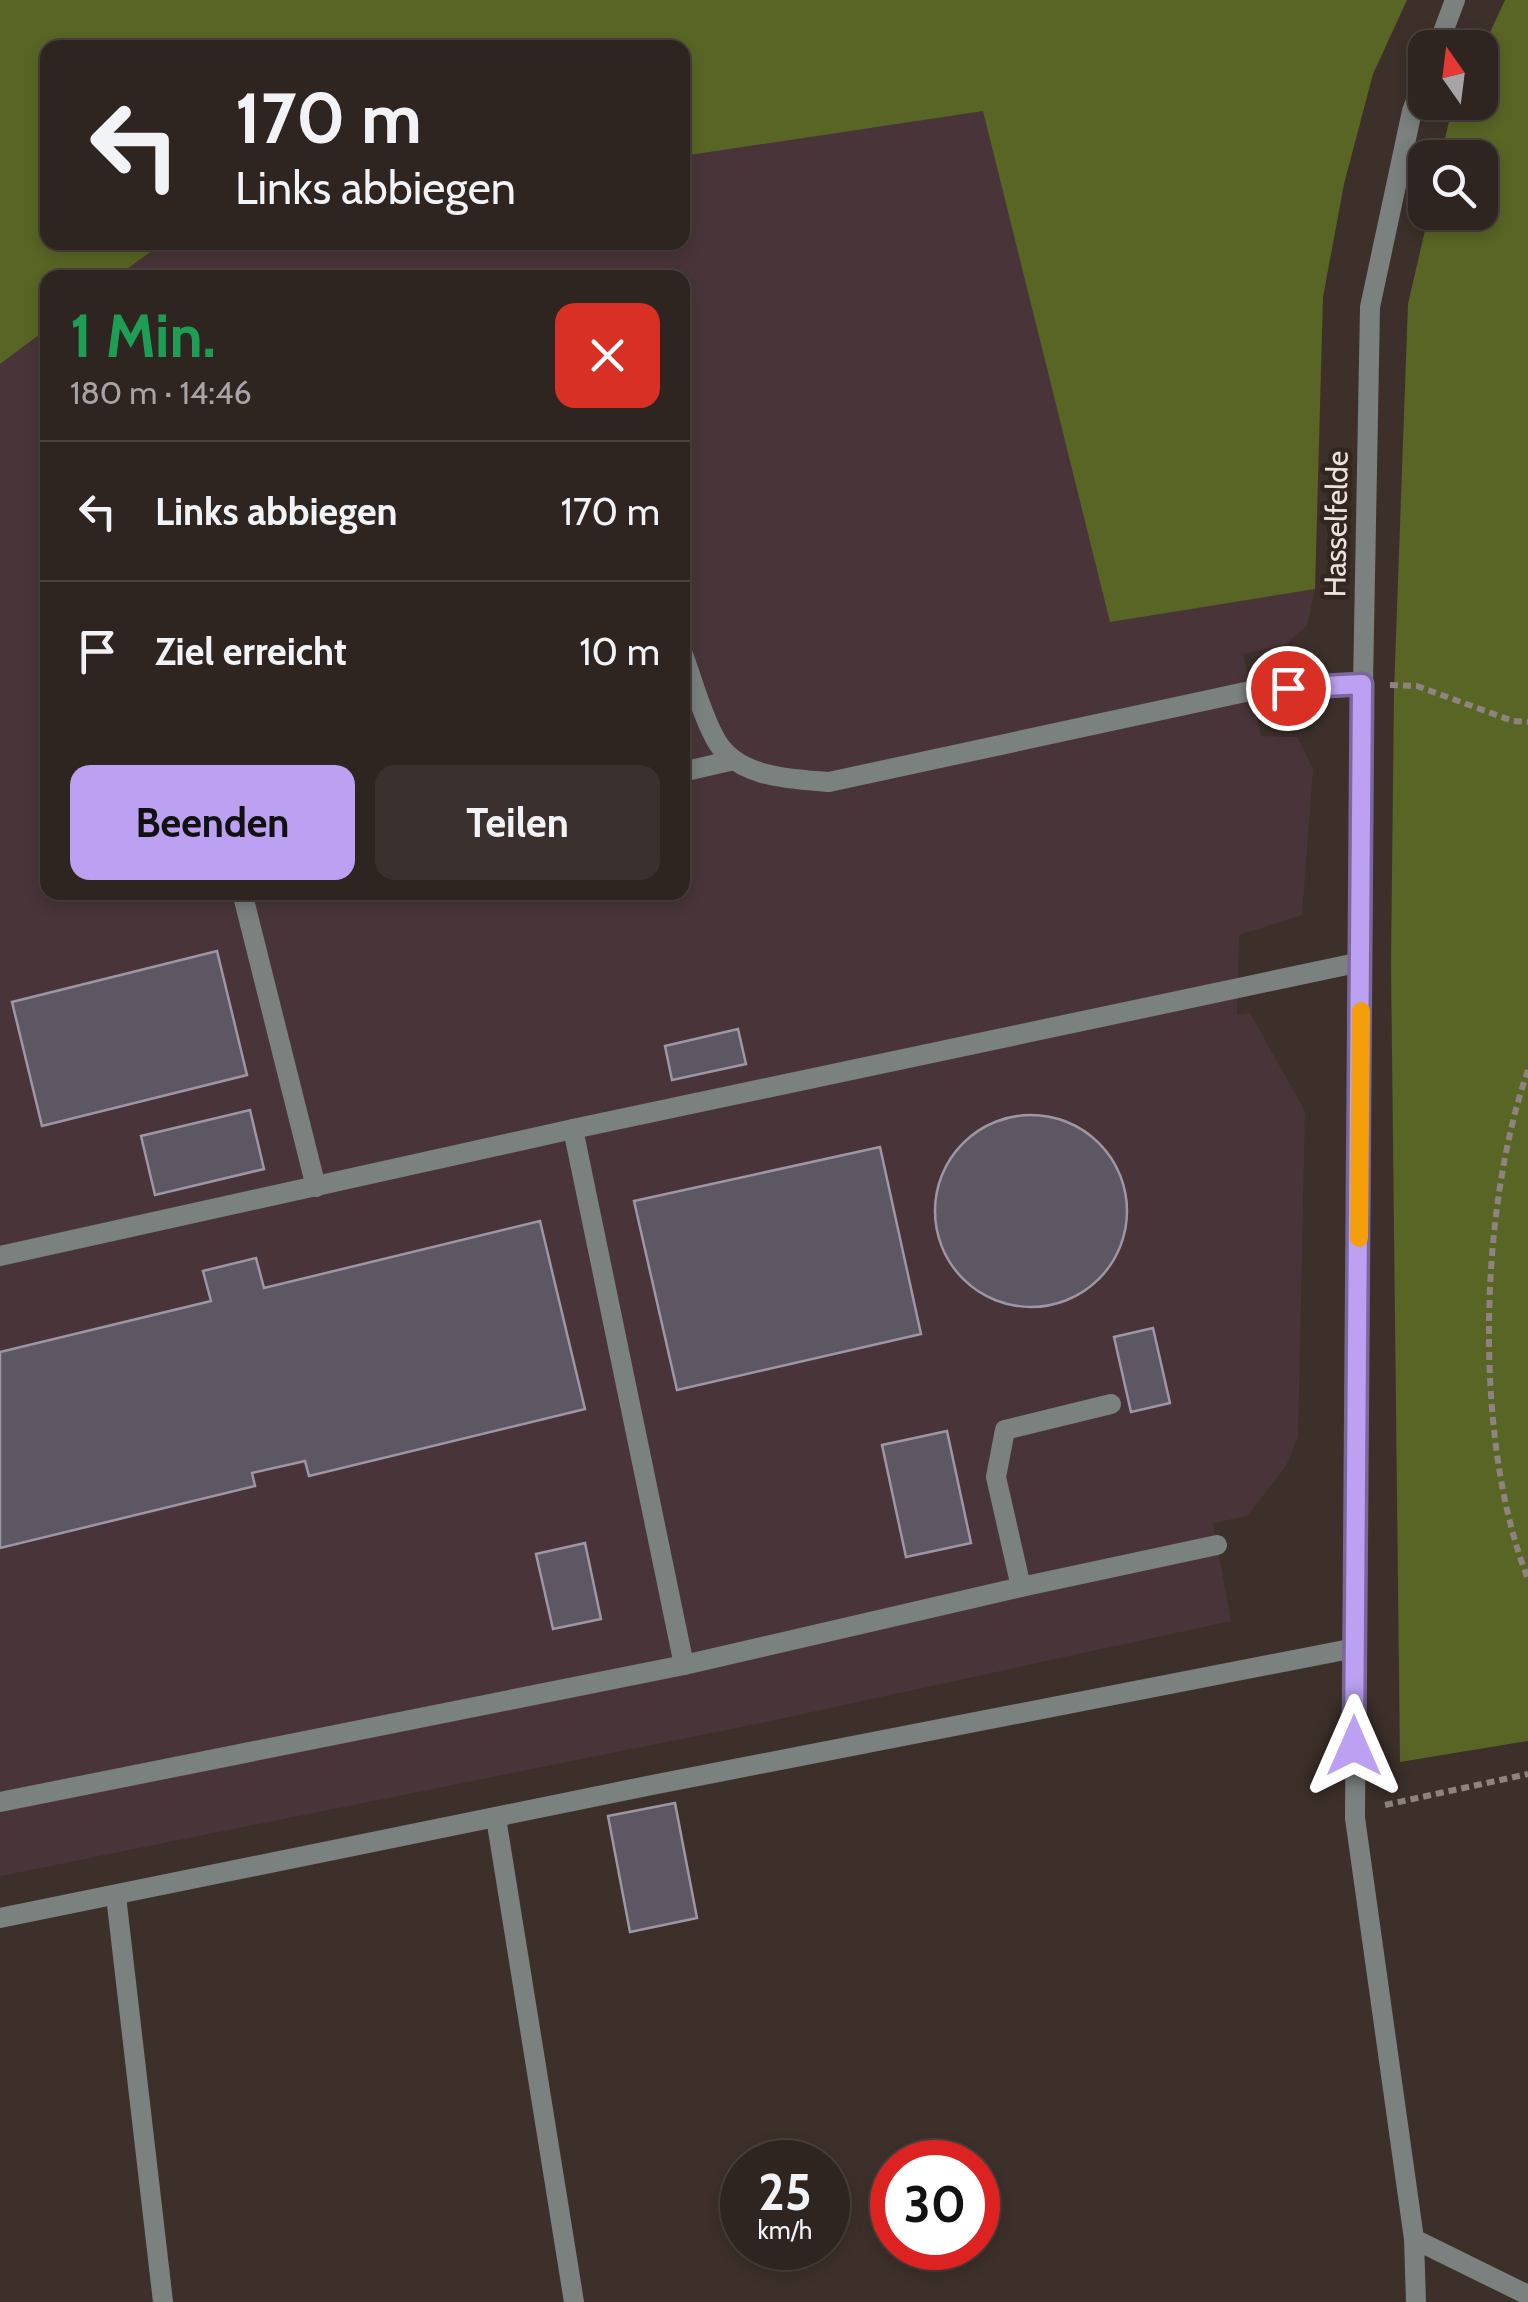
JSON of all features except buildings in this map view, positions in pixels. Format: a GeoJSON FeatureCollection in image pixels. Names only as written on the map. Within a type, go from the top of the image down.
{"type":"FeatureCollection","features":[{"type":"Feature","properties":{"kind":"street"},"geometry":{"type":"LineString","coordinates":[[1444,30],[1455,0]]}},
{"type":"Feature","properties":{"kind":"street","name":"Hasselfelde"},"geometry":{"type":"LineString","coordinates":[[1410,120],[1370,307],[1362,684],[1354,1815],[1414,2239],[1416,2302]]}},
{"type":"Feature","properties":{"kind":"street"},"geometry":{"type":"LineString","coordinates":[[690,673],[716,742],[734,760],[777,778],[829,782],[1250,691],[1362,684]]}},
{"type":"Feature","properties":{"kind":"street"},"geometry":{"type":"LineString","coordinates":[[690,770],[734,760]]}},
{"type":"Feature","properties":{"kind":"street"},"geometry":{"type":"LineString","coordinates":[[244,900],[316,1187]]}},
{"type":"Feature","properties":{"kind":"street"},"geometry":{"type":"LineString","coordinates":[[0,1256],[1361,962]]}},
{"type":"Feature","properties":{"kind":"street"},"geometry":{"type":"LineString","coordinates":[[573,1130],[684,1666]]}},
{"type":"Feature","properties":{"kind":"street"},"geometry":{"type":"LineString","coordinates":[[1021,1587],[996,1477],[1005,1430],[1111,1404]]}},
{"type":"Feature","properties":{"kind":"street"},"geometry":{"type":"LineString","coordinates":[[0,1779],[3,1801],[684,1666],[1217,1545]]}},
{"type":"Feature","properties":{"kind":"street"},"geometry":{"type":"LineString","coordinates":[[0,1918],[1354,1648]]}},
{"type":"Feature","properties":{"kind":"street"},"geometry":{"type":"LineString","coordinates":[[496,1818],[568,2301]]}},
{"type":"Feature","properties":{"kind":"street"},"geometry":{"type":"LineString","coordinates":[[116,1896],[163,2302]]}},
{"type":"Feature","properties":{"kind":"street"},"geometry":{"type":"LineString","coordinates":[[1414,2239],[1528,2295]]}},
{"type":"Feature","properties":{"kind":"path"},"geometry":{"type":"LineString","coordinates":[[1362,684],[1418,686],[1513,722],[1528,722]]}},
{"type":"Feature","properties":{"kind":"path"},"geometry":{"type":"LineString","coordinates":[[1528,1070],[1496,1210],[1489,1316],[1494,1431],[1512,1537],[1528,1579]]}},
{"type":"Feature","properties":{"kind":"path"},"geometry":{"type":"LineString","coordinates":[[1354,1815],[1528,1774]]}},
{"type":"Feature","properties":{"kind":"shaded area"},"geometry":{"type":"Polygon","coordinates":[[[983,110],[1110,621],[1315,589],[1307,625],[1286,644],[1243,654],[1261,736],[1297,737],[1313,769],[1302,915],[1239,935],[1237,1015],[1250,1013],[1305,1111],[1298,1437],[1286,1466],[1247,1516],[1213,1523],[1231,1621],[756,1724],[0,1876],[0,364],[40,334],[40,900],[690,900],[690,270],[126,270],[153,250],[690,250],[690,155],[983,110]]]}},
{"type":"Feature","properties":{"kind":"green space"},"geometry":{"type":"Polygon","coordinates":[[[0,0],[1407,0],[1373,74],[1344,184],[1323,297],[1315,589],[1110,622],[983,111],[690,155],[690,40],[40,40],[40,250],[153,250],[126,270],[40,270],[40,334],[0,364],[0,0]]]}},
{"type":"Feature","properties":{"kind":"green space"},"geometry":{"type":"Polygon","coordinates":[[[1505,0],[1528,0],[1528,1741],[1400,1762],[1391,964],[1394,692],[1408,304],[1425,230],[1498,230],[1498,140],[1445,140],[1449,120],[1498,120],[1498,30],[1491,30],[1505,0]]]}},
{"type":"Feature","properties":{"kind":"slow traffic"},"geometry":{"type":"LineString","coordinates":[[1359,1238],[1361,1011]]}},
{"type":"Feature","properties":{"kind":"route"},"geometry":{"type":"LineString","coordinates":[[1288,688],[1362,684],[1354,1746]]}}]}
